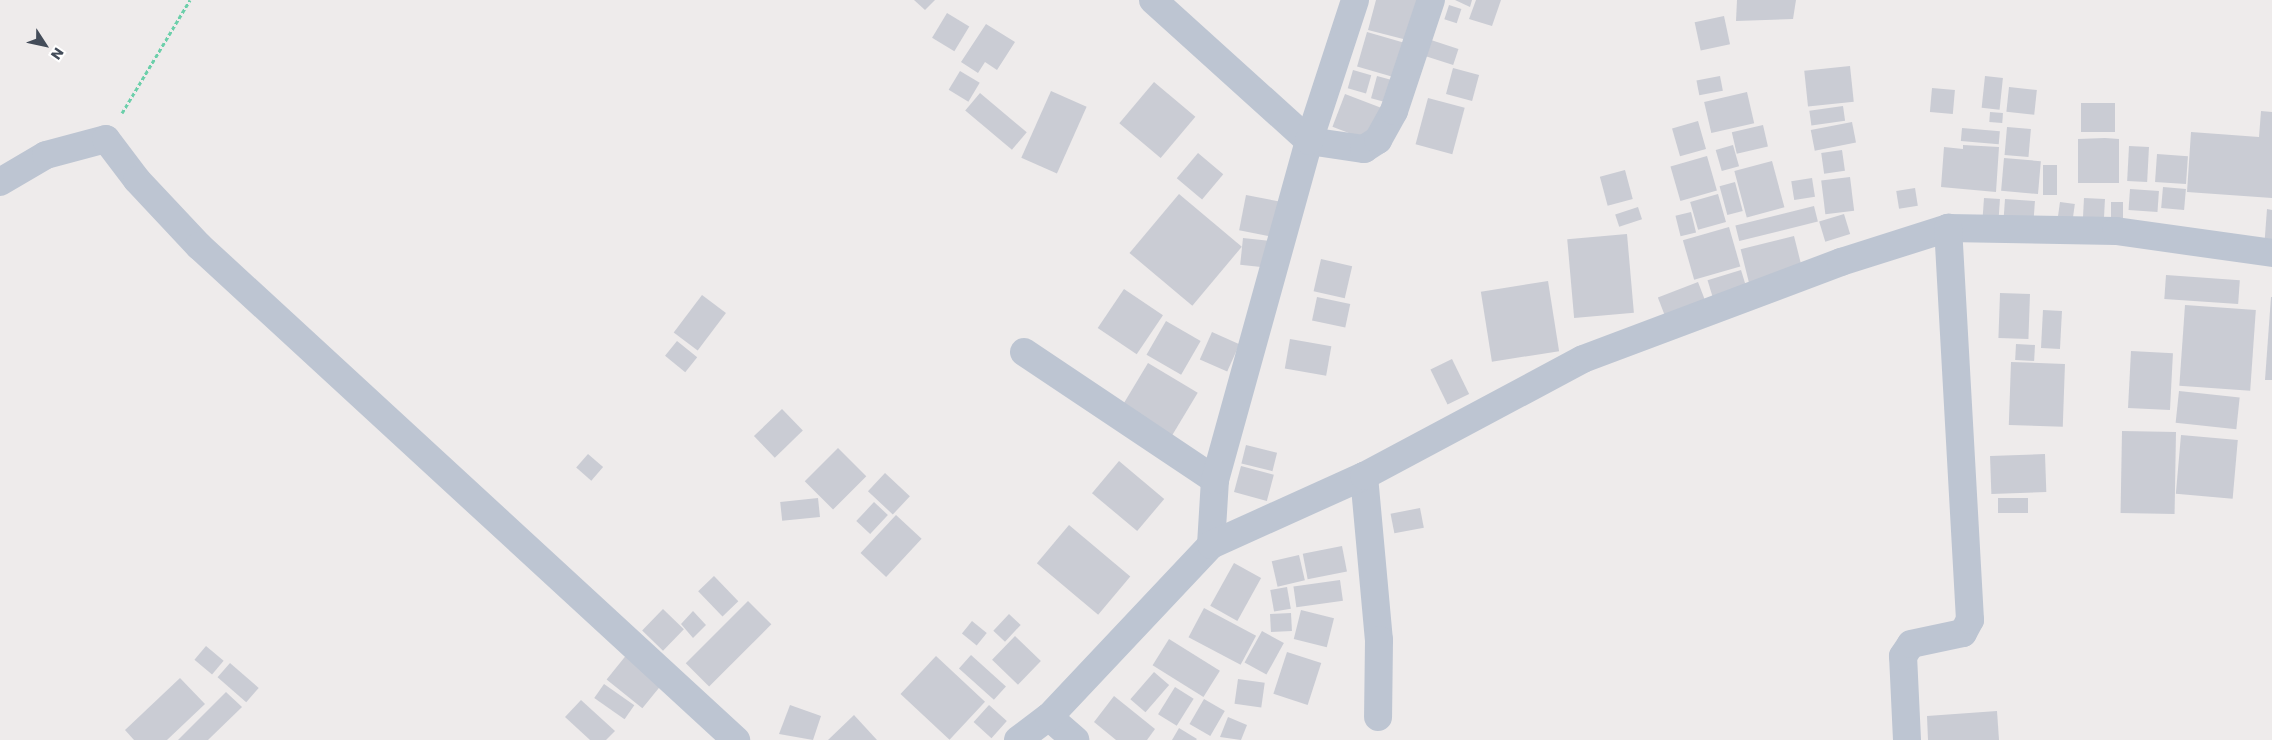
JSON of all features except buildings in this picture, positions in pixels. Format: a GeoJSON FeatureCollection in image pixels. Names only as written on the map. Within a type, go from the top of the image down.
{"type":"FeatureCollection","features":[{"type":"Feature","properties":{"kind":"street"},"geometry":{"type":"LineString","coordinates":[[1153,0],[1309,141],[1364,149],[1378,140],[1394,111],[1431,0]]}},
{"type":"Feature","properties":{"kind":"street"},"geometry":{"type":"LineString","coordinates":[[1211,545],[1216,480],[1309,141],[1355,0]]}},
{"type":"Feature","properties":{"kind":"street"},"geometry":{"type":"LineString","coordinates":[[0,182],[46,155],[106,139],[137,180],[199,246],[736,740]]}},
{"type":"Feature","properties":{"kind":"street"},"geometry":{"type":"LineString","coordinates":[[1907,740],[1903,656],[1911,644],[1963,632],[1970,620],[1948,228]]}},
{"type":"Feature","properties":{"kind":"street"},"geometry":{"type":"LineString","coordinates":[[1018,740],[1049,716],[1211,545],[1364,476],[1583,359],[1841,262],[1948,228],[2116,232],[2272,253]]}},
{"type":"Feature","properties":{"kind":"street"},"geometry":{"type":"LineString","coordinates":[[1024,352],[1216,480]]}},
{"type":"Feature","properties":{"kind":"street"},"geometry":{"type":"LineString","coordinates":[[1364,476],[1379,640],[1378,716]]}},
{"type":"Feature","properties":{"kind":"street"},"geometry":{"type":"LineString","coordinates":[[1049,716],[1075,740]]}},
{"type":"Feature","properties":{"kind":"path"},"geometry":{"type":"LineString","coordinates":[[106,139],[190,0]]}}]}
